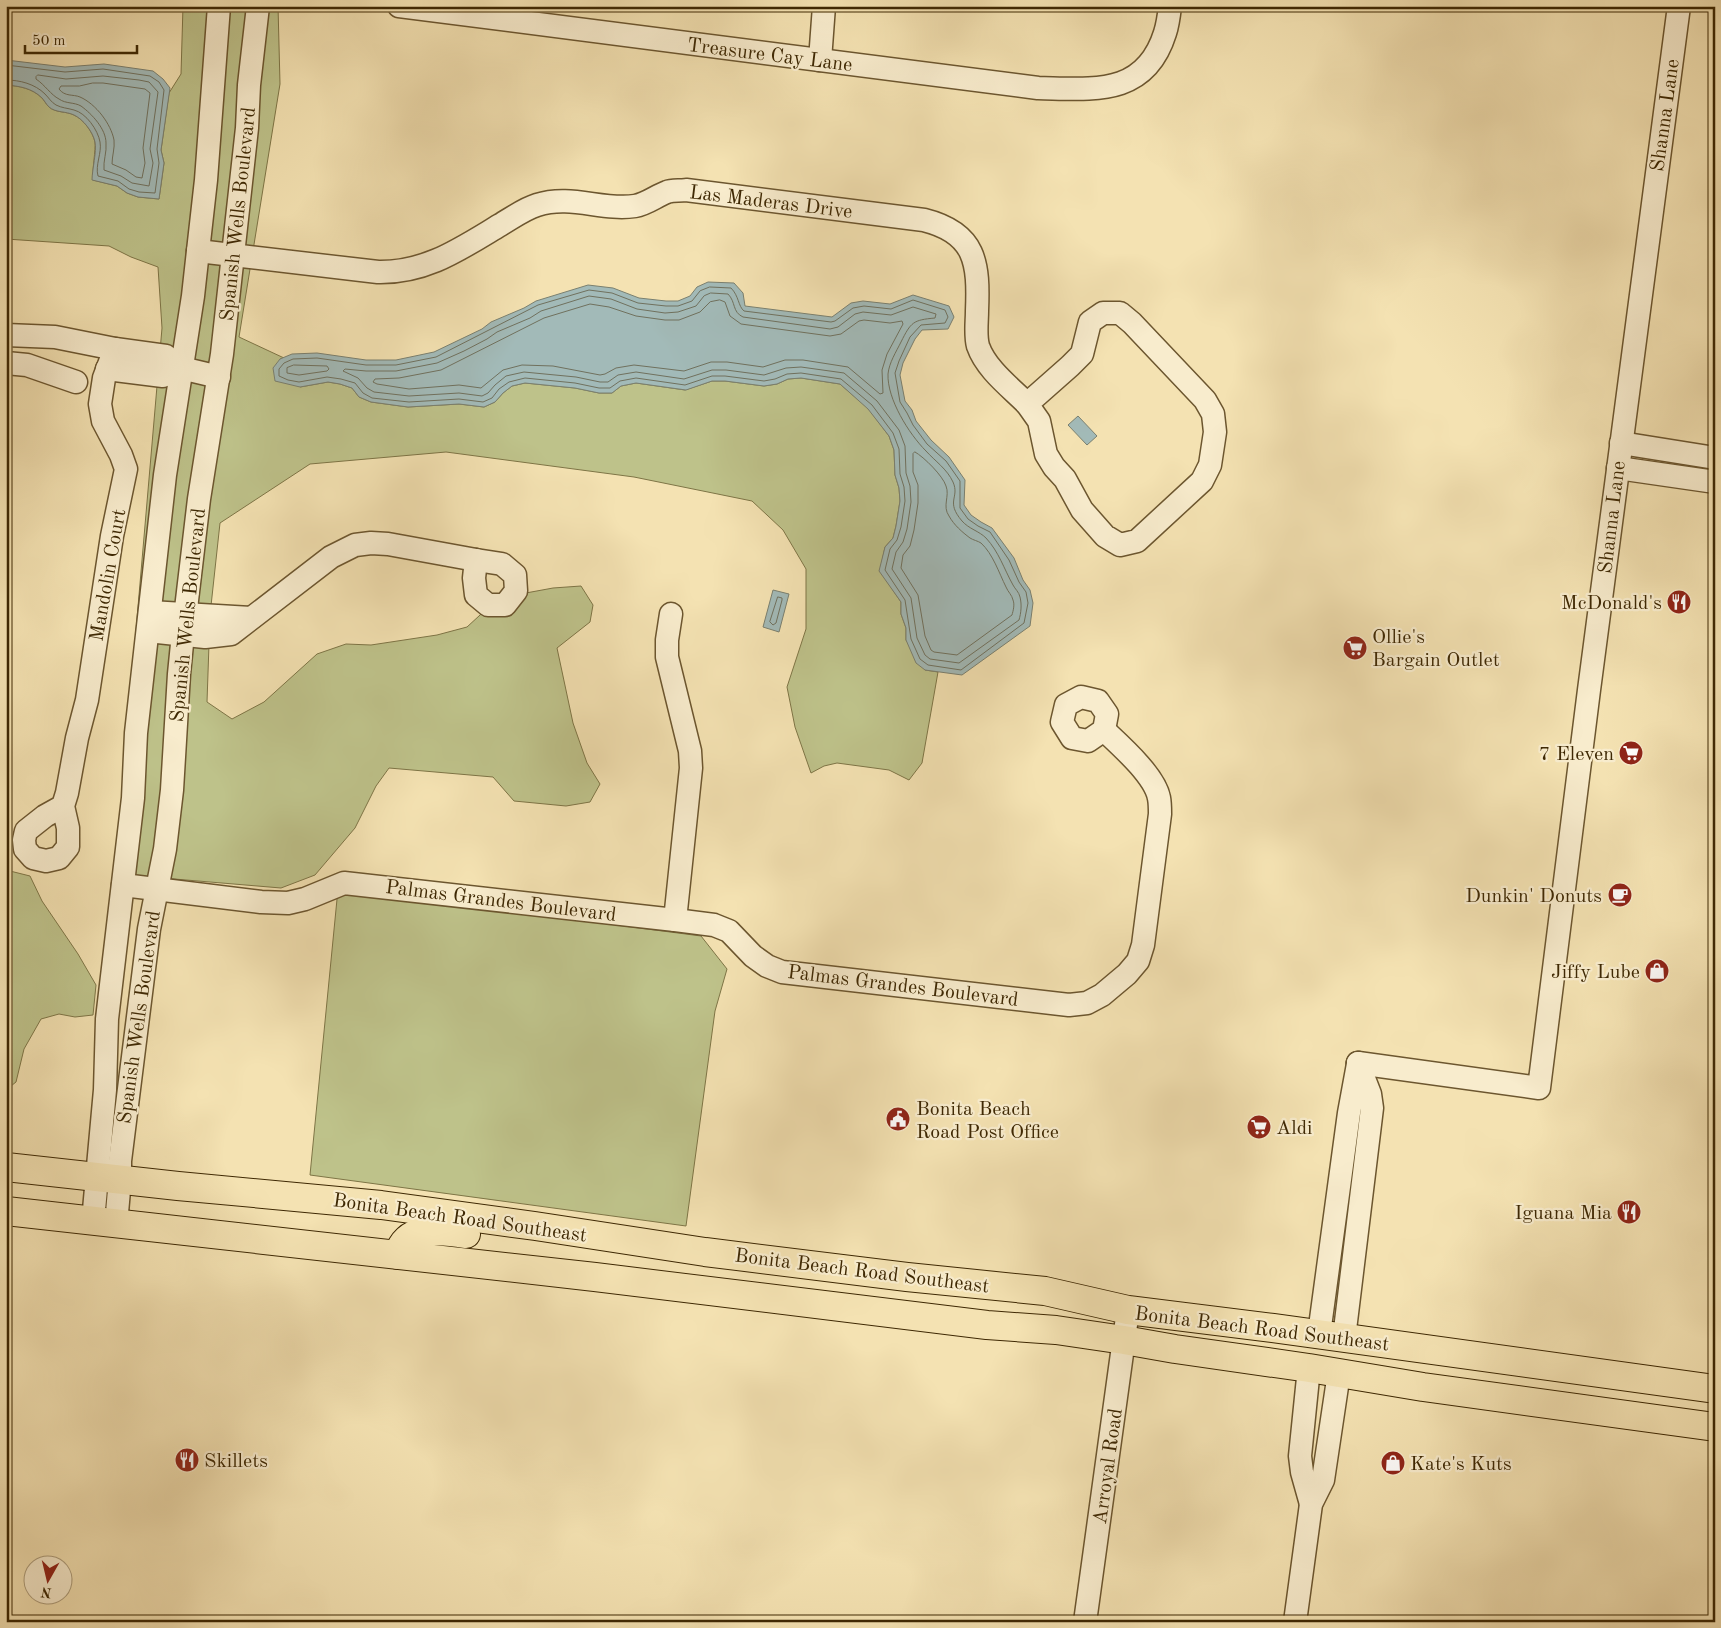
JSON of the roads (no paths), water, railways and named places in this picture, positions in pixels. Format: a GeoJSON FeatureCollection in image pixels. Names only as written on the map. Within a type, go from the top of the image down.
{"type":"FeatureCollection","features":[{"type":"Feature","properties":{"kind":"main road","name":"Bonita Beach Road Southeast"},"geometry":{"type":"LineString","coordinates":[[6,1167],[178,1186],[381,1205],[526,1224],[706,1252],[1045,1292],[1128,1310],[1715,1389]]}},
{"type":"Feature","properties":{"kind":"main road","name":"Bonita Beach Road Southeast"},"geometry":{"type":"LineString","coordinates":[[6,1212],[398,1255],[977,1324],[1056,1330],[1339,1374],[1715,1427]]}},
{"type":"Feature","properties":{"kind":"main road"},"geometry":{"type":"LineString","coordinates":[[398,1255],[401,1245],[409,1237],[420,1232],[434,1230],[611,1250],[651,1244]]}},
{"type":"Feature","properties":{"kind":"street","name":"Spanish Wells Boulevard"},"geometry":{"type":"LineString","coordinates":[[104,1223],[108,1177],[105,1090],[107,1019],[133,798],[136,733],[165,475],[193,296],[206,180],[219,6]]}},
{"type":"Feature","properties":{"kind":"street","name":"Spanish Wells Boulevard"},"geometry":{"type":"LineString","coordinates":[[108,1177],[120,1161],[149,929],[165,848],[172,790],[184,624],[199,499],[219,377],[258,6]]}},
{"type":"Feature","properties":{"kind":"street","name":"Treasure Cay Lane"},"geometry":{"type":"LineString","coordinates":[[399,6],[511,13],[820,60],[1038,88],[1082,89],[1127,82],[1143,72],[1154,57],[1165,33],[1170,6]]}},
{"type":"Feature","properties":{"kind":"street"},"geometry":{"type":"LineString","coordinates":[[820,60],[824,6]]}},
{"type":"Feature","properties":{"kind":"street","name":"Shanna Lane"},"geometry":{"type":"LineString","coordinates":[[1403,1069],[1539,1088],[1679,6]]}},
{"type":"Feature","properties":{"kind":"street","name":"Las Maderas Drive"},"geometry":{"type":"LineString","coordinates":[[198,251],[395,273],[430,264],[536,206],[556,200],[622,207],[638,206],[668,191],[686,190],[924,220],[940,224],[955,232],[966,244],[974,258],[978,276],[977,343],[984,359],[1027,404],[1039,421],[1046,454],[1065,480],[1082,510],[1106,536],[1120,545],[1137,540],[1202,481],[1210,465],[1215,432],[1213,414],[1205,400],[1132,323],[1120,313],[1103,313],[1090,322],[1082,354],[1027,404]]}},
{"type":"Feature","properties":{"kind":"street"},"geometry":{"type":"LineString","coordinates":[[6,335],[55,337],[111,359],[163,376],[181,368],[219,377]]}},
{"type":"Feature","properties":{"kind":"street","name":"Mandolin Court"},"geometry":{"type":"LineString","coordinates":[[63,806],[76,738],[87,700],[112,536],[126,469],[122,455],[103,421],[100,404],[111,359]]}},
{"type":"Feature","properties":{"kind":"street"},"geometry":{"type":"LineString","coordinates":[[6,363],[27,366],[76,382]]}},
{"type":"Feature","properties":{"kind":"street"},"geometry":{"type":"LineString","coordinates":[[1621,443],[1715,458]]}},
{"type":"Feature","properties":{"kind":"street"},"geometry":{"type":"LineString","coordinates":[[1618,468],[1715,482]]}},
{"type":"Feature","properties":{"kind":"street"},"geometry":{"type":"LineString","coordinates":[[149,621],[184,624],[251,618],[331,557],[355,545],[371,543],[388,544],[476,560]]}},
{"type":"Feature","properties":{"kind":"street"},"geometry":{"type":"LineString","coordinates":[[671,614],[667,640],[667,657],[690,751],[692,768],[675,920]]}},
{"type":"Feature","properties":{"kind":"street","name":"Palmas Grandes Boulevard"},"geometry":{"type":"LineString","coordinates":[[123,885],[262,902],[288,903],[305,899],[344,883],[675,920],[714,925],[729,931],[753,956],[766,966],[782,972],[1069,1005],[1087,1003],[1102,995],[1127,974],[1138,961],[1143,945],[1160,814],[1159,797],[1151,781],[1129,753],[1104,730]]}},
{"type":"Feature","properties":{"kind":"street"},"geometry":{"type":"LineString","coordinates":[[1358,1063],[1403,1069]]}},
{"type":"Feature","properties":{"kind":"street"},"geometry":{"type":"LineString","coordinates":[[1358,1063],[1370,1094],[1372,1108]]}},
{"type":"Feature","properties":{"kind":"street"},"geometry":{"type":"LineString","coordinates":[[1332,1336],[1349,1114],[1358,1063]]}},
{"type":"Feature","properties":{"kind":"street"},"geometry":{"type":"LineString","coordinates":[[1332,1336],[1372,1108],[1377,1090],[1382,1081],[1403,1069]]}},
{"type":"Feature","properties":{"kind":"street","name":"Arroyal Road"},"geometry":{"type":"LineString","coordinates":[[1086,1622],[1128,1310]]}},
{"type":"Feature","properties":{"kind":"street"},"geometry":{"type":"LineString","coordinates":[[1295,1622],[1310,1504],[1300,1456],[1309,1368]]}},
{"type":"Feature","properties":{"kind":"street"},"geometry":{"type":"LineString","coordinates":[[1310,1504],[1324,1480],[1339,1374]]}},
{"type":"Feature","properties":{"kind":"water"},"geometry":{"type":"Polygon","coordinates":[[[6,60],[65,67],[104,64],[153,71],[163,79],[170,88],[161,150],[164,163],[159,199],[138,197],[127,193],[117,186],[92,180],[95,146],[94,138],[87,126],[74,115],[52,109],[34,92],[6,85],[6,60]]]}},
{"type":"Feature","properties":{"kind":"water"},"geometry":{"type":"Polygon","coordinates":[[[708,282],[734,283],[743,293],[745,306],[832,317],[851,303],[863,301],[890,304],[913,295],[949,306],[954,317],[948,329],[922,330],[915,339],[903,363],[900,375],[905,401],[912,410],[916,421],[931,440],[949,457],[965,480],[964,505],[971,515],[992,528],[1014,558],[1023,580],[1030,590],[1033,603],[1030,626],[962,675],[925,670],[916,663],[906,640],[906,628],[901,614],[901,602],[879,571],[885,547],[893,538],[900,501],[895,475],[894,450],[889,436],[868,409],[840,384],[801,378],[788,379],[777,384],[764,386],[712,381],[686,390],[636,383],[621,386],[612,393],[599,393],[575,388],[525,383],[512,386],[495,402],[484,407],[459,404],[408,407],[371,402],[359,397],[352,388],[340,384],[328,382],[300,387],[275,381],[273,368],[280,359],[292,354],[317,353],[366,360],[396,360],[434,352],[536,301],[588,285],[613,288],[639,298],[678,301],[690,296],[697,287],[708,282]]]}},
{"type":"Feature","properties":{"kind":"water"},"geometry":{"type":"Polygon","coordinates":[[[1078,416],[1097,436],[1087,445],[1068,425],[1078,416]]]}},
{"type":"Feature","properties":{"kind":"water"},"geometry":{"type":"Polygon","coordinates":[[[773,590],[789,594],[779,632],[763,627],[773,590]]]}},
{"type":"Feature","properties":{"kind":"place","name":"McDonald's"},"geometry":{"type":"Point","coordinates":[1679,602]}},
{"type":"Feature","properties":{"kind":"place","name":"Ollie's Bargain Outlet"},"geometry":{"type":"Point","coordinates":[1355,648]}},
{"type":"Feature","properties":{"kind":"place","name":"7 Eleven"},"geometry":{"type":"Point","coordinates":[1631,753]}},
{"type":"Feature","properties":{"kind":"place","name":"Dunkin' Donuts"},"geometry":{"type":"Point","coordinates":[1620,895]}},
{"type":"Feature","properties":{"kind":"place","name":"Jiffy Lube"},"geometry":{"type":"Point","coordinates":[1657,971]}},
{"type":"Feature","properties":{"kind":"place","name":"Bonita Beach Road Post Office"},"geometry":{"type":"Point","coordinates":[898,1119]}},
{"type":"Feature","properties":{"kind":"place","name":"Aldi"},"geometry":{"type":"Point","coordinates":[1259,1127]}},
{"type":"Feature","properties":{"kind":"place","name":"Iguana Mia"},"geometry":{"type":"Point","coordinates":[1629,1212]}},
{"type":"Feature","properties":{"kind":"place","name":"Skillets"},"geometry":{"type":"Point","coordinates":[187,1460]}},
{"type":"Feature","properties":{"kind":"place","name":"Kate's Kuts"},"geometry":{"type":"Point","coordinates":[1393,1463]}}]}
